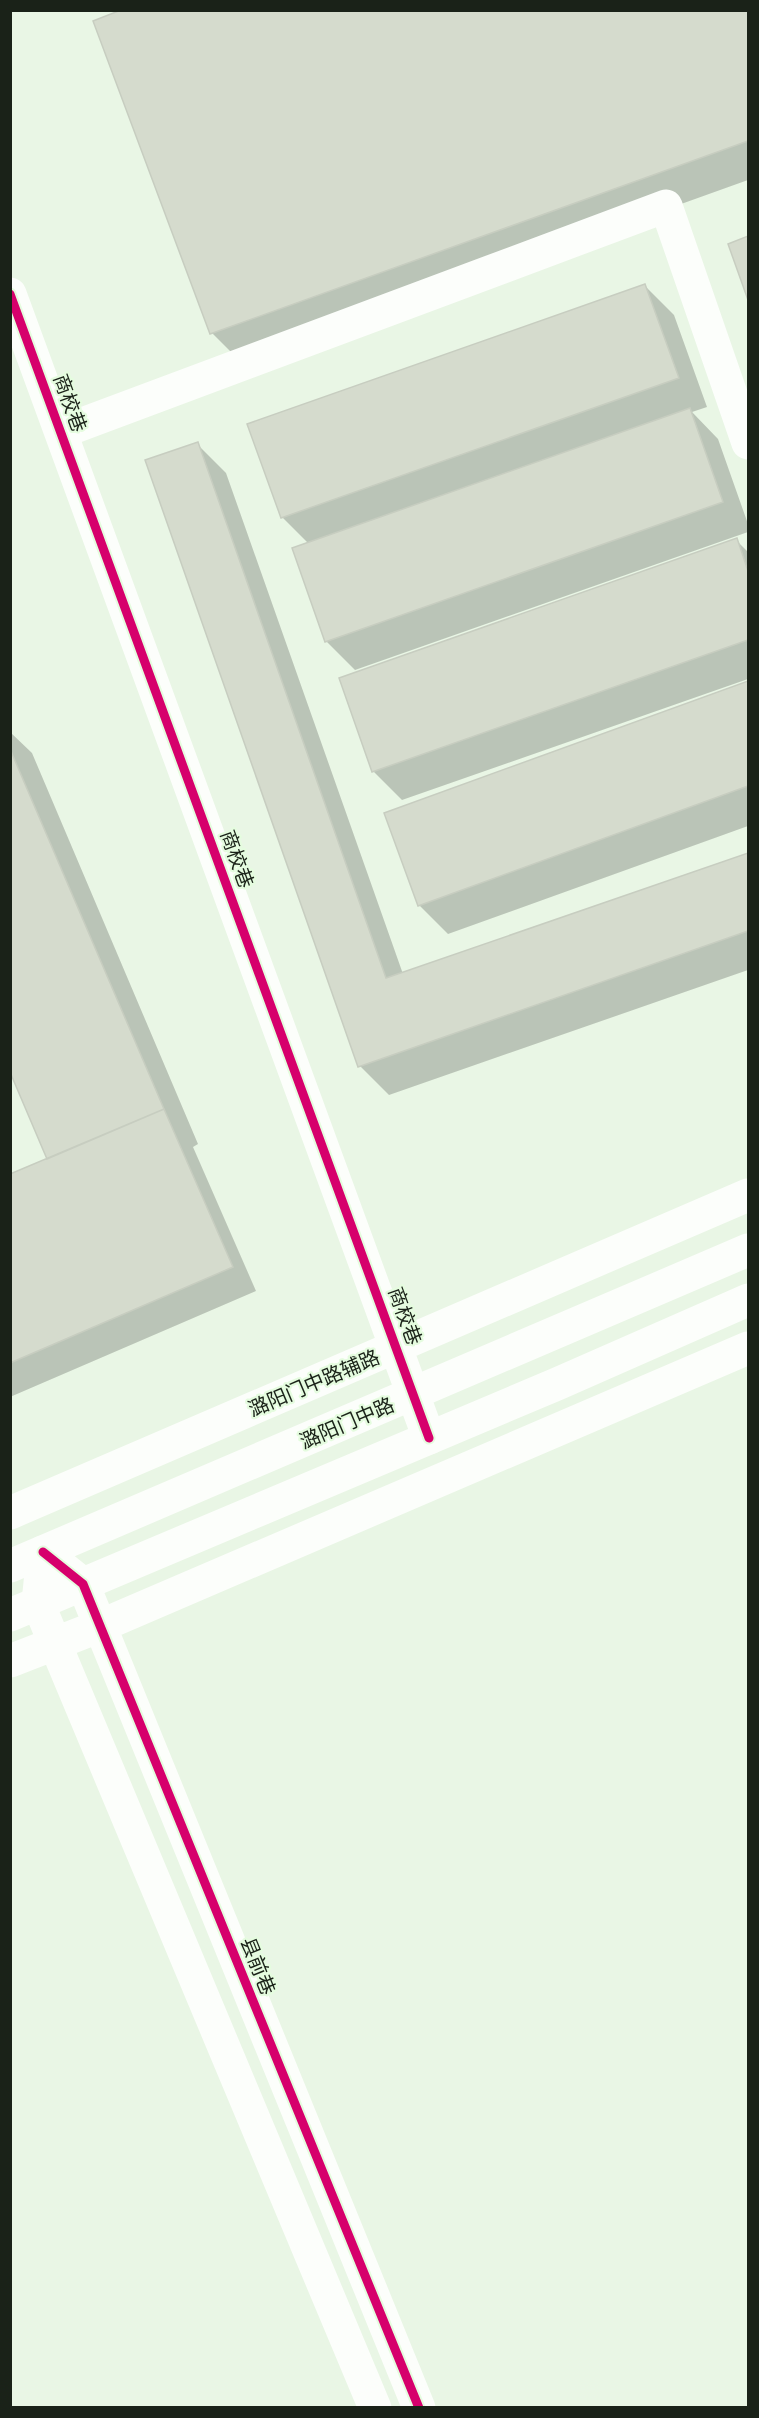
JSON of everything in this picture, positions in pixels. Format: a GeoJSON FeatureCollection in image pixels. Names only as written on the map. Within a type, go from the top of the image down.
{"type":"FeatureCollection","features":[{"type":"Feature","properties":{"kind":"street"},"geometry":{"type":"LineString","coordinates":[[61,432],[666,206],[748,443]]}},
{"type":"Feature","properties":{"kind":"street","name":"商校巷"},"geometry":{"type":"LineString","coordinates":[[10,294],[429,1438]]}},
{"type":"Feature","properties":{"kind":"street","name":"潞阳门中路辅路"},"geometry":{"type":"LineString","coordinates":[[10,1513],[748,1195]]}},
{"type":"Feature","properties":{"kind":"street","name":"潞阳门中路"},"geometry":{"type":"LineString","coordinates":[[10,1566],[748,1250]]}},
{"type":"Feature","properties":{"kind":"street"},"geometry":{"type":"LineString","coordinates":[[24,1609],[748,1300]]}},
{"type":"Feature","properties":{"kind":"street"},"geometry":{"type":"LineString","coordinates":[[10,1661],[100,1626],[748,1348]]}},
{"type":"Feature","properties":{"kind":"street"},"geometry":{"type":"LineString","coordinates":[[24,1609],[43,1552]]}},
{"type":"Feature","properties":{"kind":"street","name":"县前巷"},"geometry":{"type":"LineString","coordinates":[[43,1552],[83,1584],[419,2408]]}},
{"type":"Feature","properties":{"kind":"street"},"geometry":{"type":"LineString","coordinates":[[24,1609],[56,1644],[375,2408]]}},
{"type":"Feature","properties":{"kind":"building"},"geometry":{"type":"Polygon","coordinates":[[[121,10],[748,10],[748,141],[210,334],[93,21],[121,10]]]}},
{"type":"Feature","properties":{"kind":"building"},"geometry":{"type":"Polygon","coordinates":[[[748,236],[748,300],[728,244],[748,236]]]}},
{"type":"Feature","properties":{"kind":"building"},"geometry":{"type":"Polygon","coordinates":[[[645,284],[679,378],[281,518],[247,424],[645,284]]]}},
{"type":"Feature","properties":{"kind":"building"},"geometry":{"type":"Polygon","coordinates":[[[690,408],[723,502],[325,642],[292,548],[690,408]]]}},
{"type":"Feature","properties":{"kind":"building"},"geometry":{"type":"Polygon","coordinates":[[[198,442],[386,978],[748,853],[748,931],[358,1067],[145,460],[198,442]]]}},
{"type":"Feature","properties":{"kind":"building"},"geometry":{"type":"Polygon","coordinates":[[[737,538],[748,571],[748,640],[372,772],[339,678],[737,538]]]}},
{"type":"Feature","properties":{"kind":"building"},"geometry":{"type":"Polygon","coordinates":[[[748,681],[748,786],[418,906],[384,813],[748,681]]]}},
{"type":"Feature","properties":{"kind":"building"},"geometry":{"type":"Polygon","coordinates":[[[10,749],[164,1109],[47,1159],[10,1072],[10,749]]]}},
{"type":"Feature","properties":{"kind":"building"},"geometry":{"type":"Polygon","coordinates":[[[164,1109],[233,1267],[10,1363],[10,1174],[164,1109]]]}},
{"type":"Feature","properties":{"kind":"cycle path"},"geometry":{"type":"LineString","coordinates":[[10,294],[429,1438]]}},
{"type":"Feature","properties":{"kind":"cycle path"},"geometry":{"type":"LineString","coordinates":[[43,1552],[83,1584],[419,2408]]}}]}
